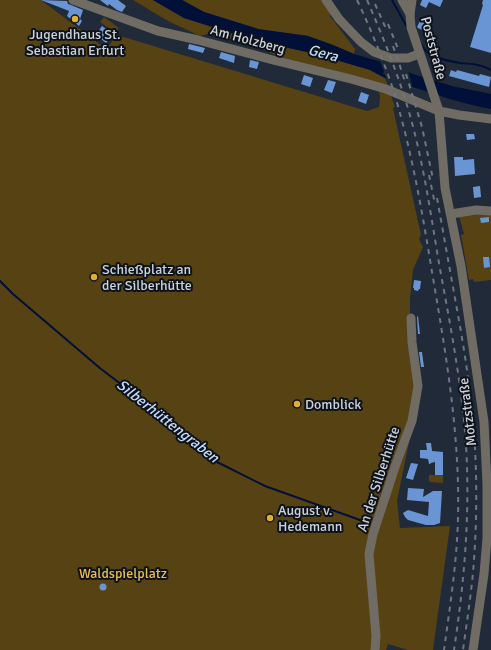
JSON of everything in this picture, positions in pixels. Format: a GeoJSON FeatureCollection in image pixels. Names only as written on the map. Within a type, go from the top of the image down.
{"type":"FeatureCollection","features":[{"type":"Feature","properties":{"kind":"street","name":"Am Holzberg"},"geometry":{"type":"LineString","coordinates":[[73,0],[158,31],[351,79],[386,89],[459,115],[491,119]]}},
{"type":"Feature","properties":{"kind":"street"},"geometry":{"type":"LineString","coordinates":[[326,0],[339,20],[361,42],[374,52],[391,58],[408,58],[418,50]]}},
{"type":"Feature","properties":{"kind":"street"},"geometry":{"type":"LineString","coordinates":[[402,0],[410,14]]}},
{"type":"Feature","properties":{"kind":"street","name":"Poststraße"},"geometry":{"type":"LineString","coordinates":[[412,0],[410,14],[411,27],[437,107]]}},
{"type":"Feature","properties":{"kind":"street","name":"Motzstraße"},"geometry":{"type":"LineString","coordinates":[[437,107],[445,188],[461,266],[488,421],[489,537],[473,650]]}},
{"type":"Feature","properties":{"kind":"street"},"geometry":{"type":"LineString","coordinates":[[450,214],[476,210],[491,211]]}},
{"type":"Feature","properties":{"kind":"street","name":"An der Silberhütte"},"geometry":{"type":"LineString","coordinates":[[376,650],[370,554],[374,534],[413,416],[418,386],[412,342],[411,318]]}},
{"type":"Feature","properties":{"kind":"green space","name":"Waldspielplatz"},"geometry":{"type":"Polygon","coordinates":[[[0,0],[41,0],[106,49],[117,35],[367,111],[379,107],[380,97],[378,83],[286,60],[240,41],[211,33],[200,36],[168,21],[133,0],[153,0],[184,18],[257,41],[316,54],[370,70],[385,78],[395,107],[393,108],[421,235],[419,239],[423,247],[413,270],[410,299],[410,318],[417,403],[397,501],[400,528],[450,526],[433,650],[408,650],[388,644],[386,650],[0,650],[0,0]]]}},
{"type":"Feature","properties":{"kind":"green space"},"geometry":{"type":"Polygon","coordinates":[[[182,0],[323,0],[331,13],[330,16],[355,49],[354,54],[308,36],[258,29],[204,12],[182,0]]]}},
{"type":"Feature","properties":{"kind":"green space"},"geometry":{"type":"Polygon","coordinates":[[[104,17],[119,28],[116,33],[100,22],[104,17]]]}},
{"type":"Feature","properties":{"kind":"green space"},"geometry":{"type":"Polygon","coordinates":[[[491,214],[491,280],[474,282],[473,279],[469,280],[461,235],[464,234],[459,216],[491,214]]]}},
{"type":"Feature","properties":{"kind":"green space"},"geometry":{"type":"Polygon","coordinates":[[[429,475],[443,475],[443,483],[430,482],[429,475]]]}},
{"type":"Feature","properties":{"kind":"water","name":"Gera"},"geometry":{"type":"Polygon","coordinates":[[[153,0],[182,0],[204,12],[258,29],[308,36],[354,54],[413,74],[452,86],[491,94],[491,109],[453,100],[385,78],[370,70],[316,54],[257,41],[184,18],[153,0]]]}},
{"type":"Feature","properties":{"kind":"pier"},"geometry":{"type":"Polygon","coordinates":[[[379,59],[408,70],[413,89],[387,81],[385,75],[383,74],[384,71],[379,59]]]}},
{"type":"Feature","properties":{"kind":"building","name":"Jugendhaus St. Sebastian Erfurt"},"geometry":{"type":"Polygon","coordinates":[[[41,0],[67,1],[68,4],[83,10],[80,19],[82,21],[79,26],[67,16],[69,11],[41,0]]]}},
{"type":"Feature","properties":{"kind":"building"},"geometry":{"type":"Polygon","coordinates":[[[100,0],[118,0],[126,6],[122,12],[109,4],[108,6],[100,0]]]}},
{"type":"Feature","properties":{"kind":"building"},"geometry":{"type":"Polygon","coordinates":[[[422,0],[443,0],[440,7],[429,2],[426,8],[420,5],[422,0]]]}},
{"type":"Feature","properties":{"kind":"building"},"geometry":{"type":"Polygon","coordinates":[[[483,0],[491,0],[491,53],[470,47],[483,5],[483,0]]]}},
{"type":"Feature","properties":{"kind":"building"},"geometry":{"type":"Polygon","coordinates":[[[422,17],[431,21],[426,32],[417,27],[422,17]]]}},
{"type":"Feature","properties":{"kind":"building"},"geometry":{"type":"Polygon","coordinates":[[[102,26],[113,34],[106,43],[96,35],[102,26]]]}},
{"type":"Feature","properties":{"kind":"building"},"geometry":{"type":"Polygon","coordinates":[[[189,44],[205,48],[203,53],[188,49],[189,44]]]}},
{"type":"Feature","properties":{"kind":"building"},"geometry":{"type":"Polygon","coordinates":[[[221,52],[235,56],[234,63],[219,58],[221,52]]]}},
{"type":"Feature","properties":{"kind":"building"},"geometry":{"type":"Polygon","coordinates":[[[250,60],[259,62],[257,69],[249,67],[250,60]]]}},
{"type":"Feature","properties":{"kind":"building"},"geometry":{"type":"Polygon","coordinates":[[[451,70],[491,77],[489,87],[449,76],[451,70]]]}},
{"type":"Feature","properties":{"kind":"building"},"geometry":{"type":"Polygon","coordinates":[[[304,75],[313,78],[310,87],[301,84],[304,75]]]}},
{"type":"Feature","properties":{"kind":"building"},"geometry":{"type":"Polygon","coordinates":[[[328,80],[336,82],[332,93],[324,90],[328,80]]]}},
{"type":"Feature","properties":{"kind":"building"},"geometry":{"type":"Polygon","coordinates":[[[361,92],[369,95],[366,104],[358,101],[361,92]]]}},
{"type":"Feature","properties":{"kind":"building"},"geometry":{"type":"Polygon","coordinates":[[[466,134],[474,134],[475,139],[467,140],[466,134]]]}},
{"type":"Feature","properties":{"kind":"building"},"geometry":{"type":"Polygon","coordinates":[[[454,157],[463,157],[463,160],[474,159],[475,174],[455,176],[454,157]]]}},
{"type":"Feature","properties":{"kind":"building"},"geometry":{"type":"Polygon","coordinates":[[[480,186],[481,197],[474,198],[473,187],[480,186]]]}},
{"type":"Feature","properties":{"kind":"building"},"geometry":{"type":"Polygon","coordinates":[[[489,217],[489,222],[481,223],[480,218],[489,217]]]}},
{"type":"Feature","properties":{"kind":"building"},"geometry":{"type":"Polygon","coordinates":[[[483,257],[489,257],[490,267],[484,268],[483,257]]]}},
{"type":"Feature","properties":{"kind":"building"},"geometry":{"type":"Polygon","coordinates":[[[414,280],[421,281],[420,289],[418,291],[414,290],[413,288],[414,280]]]}},
{"type":"Feature","properties":{"kind":"building"},"geometry":{"type":"Polygon","coordinates":[[[418,316],[420,334],[418,334],[418,316]]]}},
{"type":"Feature","properties":{"kind":"building"},"geometry":{"type":"Polygon","coordinates":[[[419,352],[422,352],[424,367],[421,367],[419,352]]]}},
{"type":"Feature","properties":{"kind":"building"},"geometry":{"type":"Polygon","coordinates":[[[426,443],[431,443],[432,451],[443,452],[443,475],[435,475],[435,462],[429,464],[428,459],[420,458],[420,450],[427,450],[426,443]]]}},
{"type":"Feature","properties":{"kind":"building"},"geometry":{"type":"Polygon","coordinates":[[[411,463],[418,464],[413,480],[406,478],[411,463]]]}},
{"type":"Feature","properties":{"kind":"building"},"geometry":{"type":"Polygon","coordinates":[[[408,488],[424,489],[423,497],[433,491],[442,491],[440,523],[426,525],[408,520],[405,517],[403,513],[408,510],[428,516],[429,502],[407,500],[408,488]]]}},
{"type":"Feature","properties":{"kind":"building"},"geometry":{"type":"Polygon","coordinates":[[[103,584],[106,587],[103,590],[100,587],[103,584]]]}},
{"type":"Feature","properties":{"kind":"waterway"},"geometry":{"type":"LineString","coordinates":[[392,0],[407,27]]}},
{"type":"Feature","properties":{"kind":"waterway"},"geometry":{"type":"LineString","coordinates":[[421,44],[424,49],[434,57],[460,63],[480,65],[491,70]]}},
{"type":"Feature","properties":{"kind":"waterway","name":"Silberhüttengraben"},"geometry":{"type":"LineString","coordinates":[[0,281],[13,294],[101,369],[191,437],[217,462],[265,486],[360,520]]}},
{"type":"Feature","properties":{"kind":"railway"},"geometry":{"type":"LineString","coordinates":[[357,0],[391,83],[404,128],[419,197],[450,391],[457,454],[458,517],[455,567],[444,650]]}},
{"type":"Feature","properties":{"kind":"railway"},"geometry":{"type":"LineString","coordinates":[[367,0],[405,98],[419,151],[451,329],[460,390],[467,459],[467,514],[464,568],[454,650]]}},
{"type":"Feature","properties":{"kind":"railway"},"geometry":{"type":"LineString","coordinates":[[375,4],[387,31]]}},
{"type":"Feature","properties":{"kind":"railway"},"geometry":{"type":"LineString","coordinates":[[388,24],[399,51]]}},
{"type":"Feature","properties":{"kind":"railway"},"geometry":{"type":"LineString","coordinates":[[393,46],[405,82]]}},
{"type":"Feature","properties":{"kind":"railway"},"geometry":{"type":"LineString","coordinates":[[406,74],[422,127],[433,179]]}},
{"type":"Feature","properties":{"kind":"railway"},"geometry":{"type":"LineString","coordinates":[[429,175],[435,204]]}},
{"type":"Feature","properties":{"kind":"railway"},"geometry":{"type":"LineString","coordinates":[[437,198],[465,359],[475,448],[475,544],[472,582],[463,650]]}},
{"type":"Feature","properties":{"kind":"place","name":"Jugendhaus St. Sebastian Erfurt"},"geometry":{"type":"Point","coordinates":[75,19]}},
{"type":"Feature","properties":{"kind":"place","name":"Schießplatz an der Silberhütte"},"geometry":{"type":"Point","coordinates":[94,277]}},
{"type":"Feature","properties":{"kind":"place","name":"Domblick"},"geometry":{"type":"Point","coordinates":[297,404]}},
{"type":"Feature","properties":{"kind":"place","name":"August v. Hedemann"},"geometry":{"type":"Point","coordinates":[270,518]}}]}
